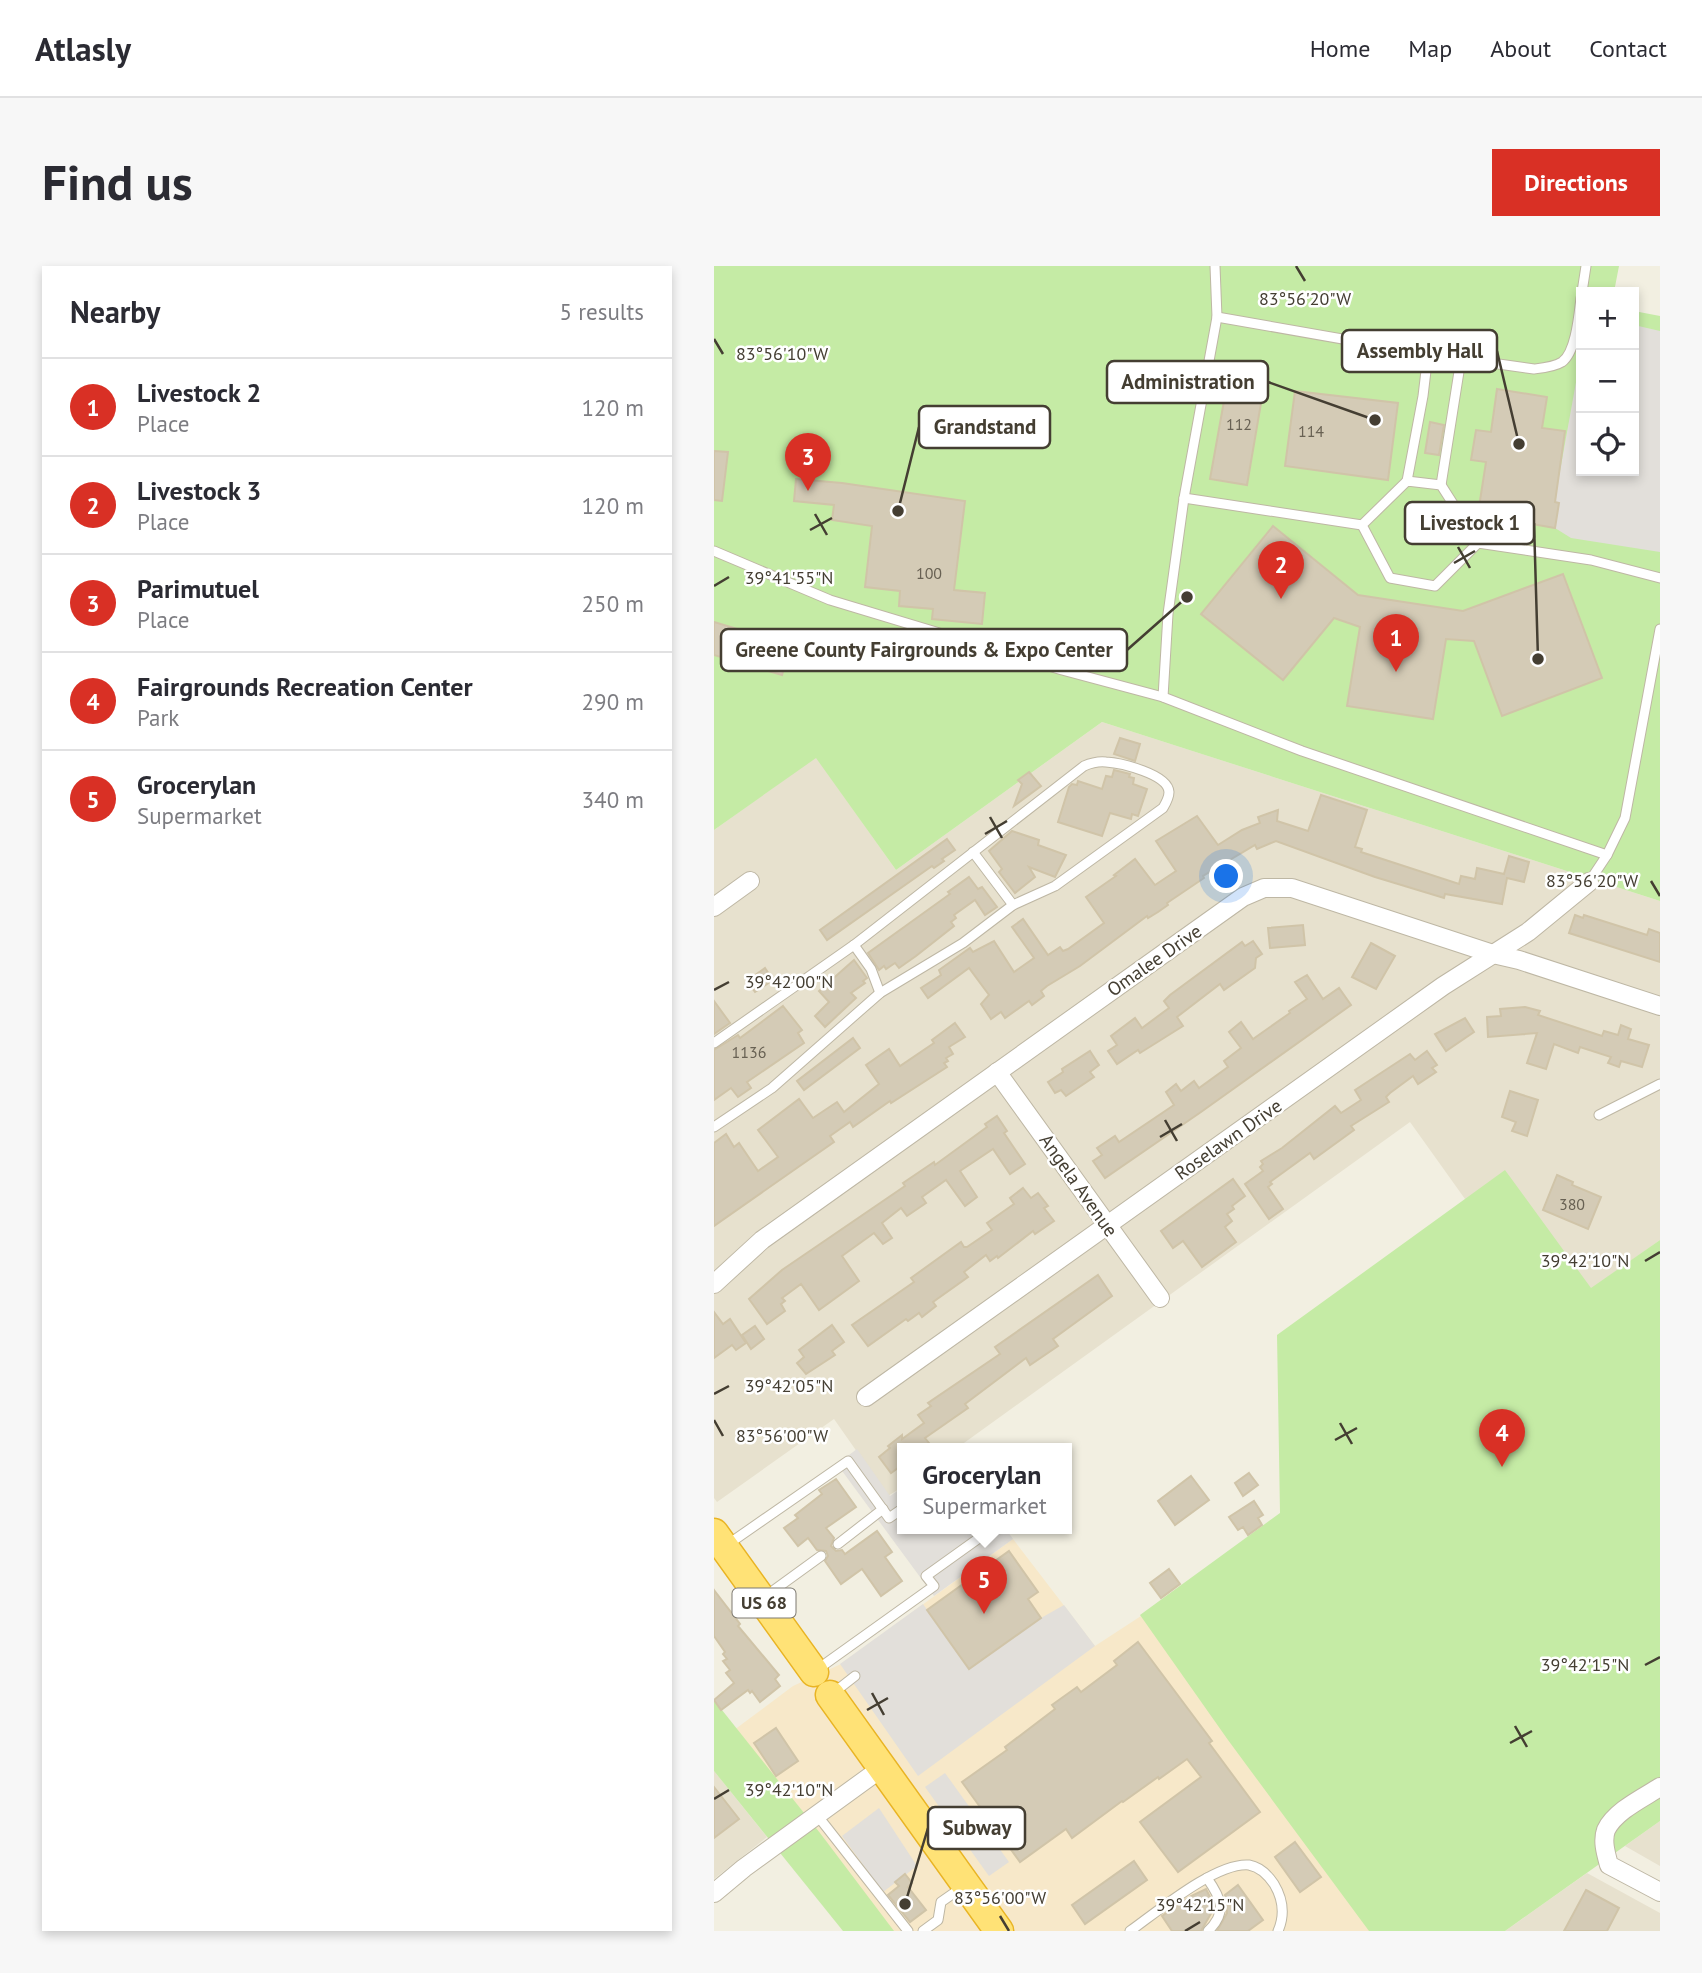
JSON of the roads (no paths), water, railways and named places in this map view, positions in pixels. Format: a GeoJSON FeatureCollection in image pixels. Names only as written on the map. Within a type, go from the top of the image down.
{"type":"FeatureCollection","features":[{"type":"Feature","properties":{"kind":"highway","name":"US 68"},"geometry":{"type":"LineString","coordinates":[[719,1540],[814,1672]]}},
{"type":"Feature","properties":{"kind":"highway"},"geometry":{"type":"LineString","coordinates":[[830,1695],[999,1931]]}},
{"type":"Feature","properties":{"kind":"street"},"geometry":{"type":"LineString","coordinates":[[714,907],[750,881]]}},
{"type":"Feature","properties":{"kind":"street","name":"Roselawn Drive"},"geometry":{"type":"LineString","coordinates":[[866,1397],[1443,986],[1528,932],[1589,882]]}},
{"type":"Feature","properties":{"kind":"street","name":"Omalee Drive"},"geometry":{"type":"LineString","coordinates":[[714,1284],[762,1240],[1243,897],[1264,888],[1292,888],[1660,1006]]}},
{"type":"Feature","properties":{"kind":"street","name":"Angela Avenue"},"geometry":{"type":"LineString","coordinates":[[997,1072],[1160,1298]]}},
{"type":"Feature","properties":{"kind":"street"},"geometry":{"type":"LineString","coordinates":[[714,1893],[883,1767]]}},
{"type":"Feature","properties":{"kind":"street"},"geometry":{"type":"LineString","coordinates":[[1660,1787],[1618,1816],[1606,1830],[1604,1845],[1609,1864],[1660,1892]]}},
{"type":"Feature","properties":{"kind":"lane"},"geometry":{"type":"LineString","coordinates":[[1163,697],[1168,614],[1184,498],[1217,317],[1215,266]]}},
{"type":"Feature","properties":{"kind":"lane"},"geometry":{"type":"LineString","coordinates":[[1583,287],[1586,266]]}},
{"type":"Feature","properties":{"kind":"lane"},"geometry":{"type":"LineString","coordinates":[[1217,317],[1428,354],[1534,369],[1563,362],[1576,333]]}},
{"type":"Feature","properties":{"kind":"lane"},"geometry":{"type":"LineString","coordinates":[[1362,525],[1407,481],[1428,354]]}},
{"type":"Feature","properties":{"kind":"lane"},"geometry":{"type":"LineString","coordinates":[[1461,359],[1441,485],[1478,543],[1591,560],[1660,578]]}},
{"type":"Feature","properties":{"kind":"lane"},"geometry":{"type":"LineString","coordinates":[[1407,481],[1441,485]]}},
{"type":"Feature","properties":{"kind":"lane"},"geometry":{"type":"LineString","coordinates":[[1184,498],[1362,525]]}},
{"type":"Feature","properties":{"kind":"lane"},"geometry":{"type":"LineString","coordinates":[[1362,525],[1390,578],[1435,586],[1478,543]]}},
{"type":"Feature","properties":{"kind":"lane"},"geometry":{"type":"LineString","coordinates":[[714,551],[830,600],[1062,670],[1163,697],[1302,751],[1607,855]]}},
{"type":"Feature","properties":{"kind":"lane"},"geometry":{"type":"LineString","coordinates":[[1589,882],[1607,855],[1625,818],[1660,629]]}},
{"type":"Feature","properties":{"kind":"lane"},"geometry":{"type":"LineString","coordinates":[[714,1043],[854,945],[1084,766],[1093,762],[1116,763],[1154,775],[1167,786],[1169,795],[1163,808],[1055,886],[1013,905],[963,943],[880,993],[772,1088],[714,1127]]}},
{"type":"Feature","properties":{"kind":"lane"},"geometry":{"type":"LineString","coordinates":[[973,852],[1013,905]]}},
{"type":"Feature","properties":{"kind":"lane"},"geometry":{"type":"LineString","coordinates":[[854,945],[871,969],[880,993]]}},
{"type":"Feature","properties":{"kind":"lane"},"geometry":{"type":"LineString","coordinates":[[1599,1115],[1660,1084]]}},
{"type":"Feature","properties":{"kind":"lane"},"geometry":{"type":"LineString","coordinates":[[719,1540],[848,1461],[889,1518],[897,1512]]}},
{"type":"Feature","properties":{"kind":"lane"},"geometry":{"type":"LineString","coordinates":[[838,1544],[883,1509]]}},
{"type":"Feature","properties":{"kind":"lane"},"geometry":{"type":"LineString","coordinates":[[814,1672],[934,1586],[926,1576],[985,1534]]}},
{"type":"Feature","properties":{"kind":"lane"},"geometry":{"type":"LineString","coordinates":[[762,1599],[821,1556]]}},
{"type":"Feature","properties":{"kind":"lane"},"geometry":{"type":"LineString","coordinates":[[830,1695],[855,1676]]}},
{"type":"Feature","properties":{"kind":"lane"},"geometry":{"type":"LineString","coordinates":[[817,1815],[908,1931]]}},
{"type":"Feature","properties":{"kind":"lane"},"geometry":{"type":"LineString","coordinates":[[1130,1931],[1207,1878],[1232,1867],[1248,1865],[1261,1869],[1282,1898],[1282,1923],[1278,1931]]}},
{"type":"Feature","properties":{"kind":"lane"},"geometry":{"type":"LineString","coordinates":[[1207,1878],[1219,1897],[1221,1913],[1208,1931]]}},
{"type":"Feature","properties":{"kind":"lane"},"geometry":{"type":"LineString","coordinates":[[923,1931],[938,1920],[941,1902],[966,1885]]}},
{"type":"Feature","properties":{"kind":"place","name":"Administration"},"geometry":{"type":"Point","coordinates":[1375,420]}},
{"type":"Feature","properties":{"kind":"place","name":"Assembly Hall"},"geometry":{"type":"Point","coordinates":[1519,444]}},
{"type":"Feature","properties":{"kind":"place","name":"Parimutuel"},"geometry":{"type":"Point","coordinates":[808,491]}},
{"type":"Feature","properties":{"kind":"place","name":"Grandstand"},"geometry":{"type":"Point","coordinates":[898,511]}},
{"type":"Feature","properties":{"kind":"place","name":"Greene County Fairgrounds & Expo Center"},"geometry":{"type":"Point","coordinates":[1187,597]}},
{"type":"Feature","properties":{"kind":"place","name":"Livestock 3"},"geometry":{"type":"Point","coordinates":[1281,599]}},
{"type":"Feature","properties":{"kind":"place","name":"Livestock 1"},"geometry":{"type":"Point","coordinates":[1538,659]}},
{"type":"Feature","properties":{"kind":"place","name":"Livestock 2"},"geometry":{"type":"Point","coordinates":[1396,672]}},
{"type":"Feature","properties":{"kind":"place","name":"Fairgrounds Recreation Center"},"geometry":{"type":"Point","coordinates":[1502,1467]}},
{"type":"Feature","properties":{"kind":"place","name":"Grocerylan"},"geometry":{"type":"Point","coordinates":[984,1614]}},
{"type":"Feature","properties":{"kind":"place","name":"Subway"},"geometry":{"type":"Point","coordinates":[905,1904]}}]}
